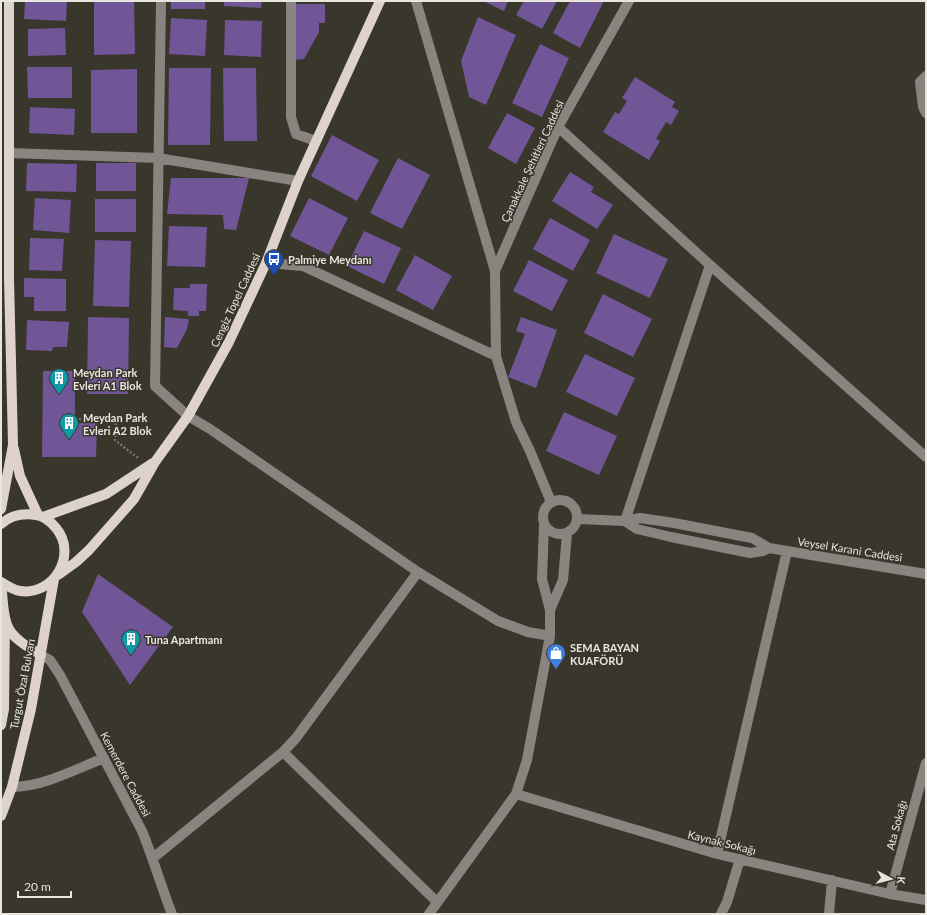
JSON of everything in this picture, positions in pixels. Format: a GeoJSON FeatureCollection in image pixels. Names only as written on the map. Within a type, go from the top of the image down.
{"type":"FeatureCollection","features":[{"type":"Feature","properties":{"kind":"main road"},"geometry":{"type":"LineString","coordinates":[[9,1],[9,153],[5,277],[13,445],[20,476],[40,516]]}},
{"type":"Feature","properties":{"kind":"main road","name":"Cengiz Topel Caddesi"},"geometry":{"type":"LineString","coordinates":[[1,582],[10,588],[20,591],[31,591],[41,588],[76,562],[110,527],[134,499],[151,464],[188,416],[229,342],[266,263],[298,180],[380,1]]}},
{"type":"Feature","properties":{"kind":"main road"},"geometry":{"type":"LineString","coordinates":[[1,509],[13,445]]}},
{"type":"Feature","properties":{"kind":"main road"},"geometry":{"type":"LineString","coordinates":[[1,524],[6,519],[17,515],[27,514],[40,516],[106,494],[151,464]]}},
{"type":"Feature","properties":{"kind":"main road","name":"Turgut Özal Bulvarı"},"geometry":{"type":"LineString","coordinates":[[1,816],[12,786],[30,709],[56,577],[63,565],[65,554],[64,543],[59,532],[52,524],[40,516]]}},
{"type":"Feature","properties":{"kind":"main road","name":"Turgut Özal Bulvarı"},"geometry":{"type":"LineString","coordinates":[[1,582],[5,621],[6,658],[4,709],[1,725]]}},
{"type":"Feature","properties":{"kind":"main road"},"geometry":{"type":"LineString","coordinates":[[5,621],[9,630],[16,637],[41,655]]}},
{"type":"Feature","properties":{"kind":"street"},"geometry":{"type":"LineString","coordinates":[[161,1],[155,386],[188,416],[210,429],[418,572],[498,620],[528,632],[550,636]]}},
{"type":"Feature","properties":{"kind":"street"},"geometry":{"type":"LineString","coordinates":[[291,1],[291,117],[296,134],[316,141]]}},
{"type":"Feature","properties":{"kind":"street"},"geometry":{"type":"LineString","coordinates":[[416,1],[495,271],[496,356],[516,422],[530,451],[551,502]]}},
{"type":"Feature","properties":{"kind":"street","name":"Çanakkale Şehitleri Caddesi"},"geometry":{"type":"LineString","coordinates":[[495,271],[558,127],[629,1]]}},
{"type":"Feature","properties":{"kind":"street"},"geometry":{"type":"LineString","coordinates":[[926,76],[920,82],[923,107],[926,113]]}},
{"type":"Feature","properties":{"kind":"street"},"geometry":{"type":"LineString","coordinates":[[558,127],[710,265],[926,457]]}},
{"type":"Feature","properties":{"kind":"street"},"geometry":{"type":"LineString","coordinates":[[9,153],[158,158],[298,180]]}},
{"type":"Feature","properties":{"kind":"street"},"geometry":{"type":"LineString","coordinates":[[266,263],[303,266],[496,356]]}},
{"type":"Feature","properties":{"kind":"street"},"geometry":{"type":"LineString","coordinates":[[625,521],[710,265]]}},
{"type":"Feature","properties":{"kind":"street"},"geometry":{"type":"LineString","coordinates":[[563,500],[574,506],[578,519],[572,530],[567,534],[560,535],[554,534],[548,530],[542,519],[543,512],[551,502],[563,500]]}},
{"type":"Feature","properties":{"kind":"street","name":"Veysel Karani Caddesi"},"geometry":{"type":"LineString","coordinates":[[578,519],[625,521],[640,518],[674,522],[752,538],[769,548],[926,574]]}},
{"type":"Feature","properties":{"kind":"street","name":"Veysel Karani Caddesi"},"geometry":{"type":"LineString","coordinates":[[625,521],[637,529],[750,552],[763,551],[769,548]]}},
{"type":"Feature","properties":{"kind":"street"},"geometry":{"type":"LineString","coordinates":[[429,914],[516,794],[527,760],[550,636],[550,610],[542,579],[544,525]]}},
{"type":"Feature","properties":{"kind":"street"},"geometry":{"type":"LineString","coordinates":[[550,610],[563,580],[567,534]]}},
{"type":"Feature","properties":{"kind":"street"},"geometry":{"type":"LineString","coordinates":[[717,854],[787,551]]}},
{"type":"Feature","properties":{"kind":"street"},"geometry":{"type":"LineString","coordinates":[[153,858],[283,752],[296,738],[418,572]]}},
{"type":"Feature","properties":{"kind":"street","name":"Kemerdere Caddesi"},"geometry":{"type":"LineString","coordinates":[[41,655],[50,660],[60,675],[142,831],[172,914]]}},
{"type":"Feature","properties":{"kind":"street"},"geometry":{"type":"LineString","coordinates":[[283,752],[437,902]]}},
{"type":"Feature","properties":{"kind":"street"},"geometry":{"type":"LineString","coordinates":[[12,786],[25,787],[45,781],[104,758]]}},
{"type":"Feature","properties":{"kind":"street","name":"Ata Sokağı"},"geometry":{"type":"LineString","coordinates":[[890,894],[926,763]]}},
{"type":"Feature","properties":{"kind":"street","name":"Kaynak Sokağı"},"geometry":{"type":"LineString","coordinates":[[516,794],[717,854],[890,894],[926,900]]}},
{"type":"Feature","properties":{"kind":"street"},"geometry":{"type":"LineString","coordinates":[[721,914],[727,902],[740,859]]}},
{"type":"Feature","properties":{"kind":"street"},"geometry":{"type":"LineString","coordinates":[[829,914],[832,880]]}},
{"type":"Feature","properties":{"kind":"path"},"geometry":{"type":"LineString","coordinates":[[77,421],[116,420],[115,440],[151,464]]}},
{"type":"Feature","properties":{"kind":"building"},"geometry":{"type":"Polygon","coordinates":[[[25,1],[67,1],[66,21],[24,19],[25,1]]]}},
{"type":"Feature","properties":{"kind":"building"},"geometry":{"type":"Polygon","coordinates":[[[94,1],[134,1],[135,54],[94,55],[94,1]]]}},
{"type":"Feature","properties":{"kind":"building"},"geometry":{"type":"Polygon","coordinates":[[[171,1],[205,1],[205,9],[171,9],[171,1]]]}},
{"type":"Feature","properties":{"kind":"building"},"geometry":{"type":"Polygon","coordinates":[[[224,1],[262,1],[261,8],[224,6],[224,1]]]}},
{"type":"Feature","properties":{"kind":"building"},"geometry":{"type":"Polygon","coordinates":[[[483,1],[508,1],[504,11],[483,1]]]}},
{"type":"Feature","properties":{"kind":"building"},"geometry":{"type":"Polygon","coordinates":[[[524,1],[557,1],[542,29],[516,15],[524,1]]]}},
{"type":"Feature","properties":{"kind":"building"},"geometry":{"type":"Polygon","coordinates":[[[570,1],[604,1],[580,48],[553,33],[570,1]]]}},
{"type":"Feature","properties":{"kind":"building"},"geometry":{"type":"Polygon","coordinates":[[[292,4],[325,4],[325,23],[319,23],[319,32],[304,59],[292,60],[292,4]]]}},
{"type":"Feature","properties":{"kind":"building"},"geometry":{"type":"Polygon","coordinates":[[[478,17],[516,35],[486,105],[469,97],[461,61],[478,17]]]}},
{"type":"Feature","properties":{"kind":"building"},"geometry":{"type":"Polygon","coordinates":[[[171,18],[207,20],[205,56],[169,54],[171,18]]]}},
{"type":"Feature","properties":{"kind":"building"},"geometry":{"type":"Polygon","coordinates":[[[225,20],[262,21],[261,57],[224,55],[225,20]]]}},
{"type":"Feature","properties":{"kind":"building"},"geometry":{"type":"Polygon","coordinates":[[[65,28],[66,55],[28,56],[28,29],[65,28]]]}},
{"type":"Feature","properties":{"kind":"building"},"geometry":{"type":"Polygon","coordinates":[[[540,44],[569,58],[542,117],[512,103],[540,44]]]}},
{"type":"Feature","properties":{"kind":"building"},"geometry":{"type":"Polygon","coordinates":[[[27,67],[72,67],[72,98],[28,98],[27,67]]]}},
{"type":"Feature","properties":{"kind":"building"},"geometry":{"type":"Polygon","coordinates":[[[169,68],[211,68],[210,145],[168,145],[169,68]]]}},
{"type":"Feature","properties":{"kind":"building"},"geometry":{"type":"Polygon","coordinates":[[[223,68],[256,68],[257,141],[224,141],[223,68]]]}},
{"type":"Feature","properties":{"kind":"building"},"geometry":{"type":"Polygon","coordinates":[[[137,69],[137,133],[91,133],[91,70],[137,69]]]}},
{"type":"Feature","properties":{"kind":"building"},"geometry":{"type":"Polygon","coordinates":[[[635,77],[675,102],[672,107],[679,111],[671,125],[666,122],[656,139],[660,141],[649,160],[603,132],[615,112],[619,114],[627,101],[622,98],[635,77]]]}},
{"type":"Feature","properties":{"kind":"building"},"geometry":{"type":"Polygon","coordinates":[[[30,107],[75,109],[74,135],[29,133],[30,107]]]}},
{"type":"Feature","properties":{"kind":"building"},"geometry":{"type":"Polygon","coordinates":[[[507,113],[535,128],[516,164],[488,148],[507,113]]]}},
{"type":"Feature","properties":{"kind":"building"},"geometry":{"type":"Polygon","coordinates":[[[332,135],[379,160],[357,201],[311,176],[332,135]]]}},
{"type":"Feature","properties":{"kind":"building"},"geometry":{"type":"Polygon","coordinates":[[[398,158],[430,175],[402,229],[370,213],[398,158]]]}},
{"type":"Feature","properties":{"kind":"building"},"geometry":{"type":"Polygon","coordinates":[[[27,163],[77,164],[76,192],[26,191],[27,163]]]}},
{"type":"Feature","properties":{"kind":"building"},"geometry":{"type":"Polygon","coordinates":[[[96,163],[136,163],[136,191],[96,191],[96,163]]]}},
{"type":"Feature","properties":{"kind":"building"},"geometry":{"type":"Polygon","coordinates":[[[570,172],[594,187],[591,192],[613,205],[597,229],[552,201],[570,172]]]}},
{"type":"Feature","properties":{"kind":"building"},"geometry":{"type":"Polygon","coordinates":[[[171,178],[249,178],[236,230],[224,229],[223,215],[167,214],[171,178]]]}},
{"type":"Feature","properties":{"kind":"building"},"geometry":{"type":"Polygon","coordinates":[[[35,198],[71,200],[69,233],[33,230],[35,198]]]}},
{"type":"Feature","properties":{"kind":"building"},"geometry":{"type":"Polygon","coordinates":[[[309,198],[348,218],[329,255],[290,236],[309,198]]]}},
{"type":"Feature","properties":{"kind":"building"},"geometry":{"type":"Polygon","coordinates":[[[95,199],[136,199],[136,232],[95,232],[95,199]]]}},
{"type":"Feature","properties":{"kind":"building"},"geometry":{"type":"Polygon","coordinates":[[[550,218],[590,240],[573,271],[533,249],[550,218]]]}},
{"type":"Feature","properties":{"kind":"building"},"geometry":{"type":"Polygon","coordinates":[[[169,226],[207,227],[205,267],[167,266],[169,226]]]}},
{"type":"Feature","properties":{"kind":"building"},"geometry":{"type":"Polygon","coordinates":[[[364,231],[401,248],[384,284],[347,266],[364,231]]]}},
{"type":"Feature","properties":{"kind":"building"},"geometry":{"type":"Polygon","coordinates":[[[614,234],[668,259],[650,298],[596,273],[614,234]]]}},
{"type":"Feature","properties":{"kind":"building"},"geometry":{"type":"Polygon","coordinates":[[[30,238],[64,239],[62,271],[29,270],[30,238]]]}},
{"type":"Feature","properties":{"kind":"building"},"geometry":{"type":"Polygon","coordinates":[[[95,240],[131,241],[129,307],[93,306],[95,240]]]}},
{"type":"Feature","properties":{"kind":"building"},"geometry":{"type":"Polygon","coordinates":[[[415,255],[452,276],[433,310],[396,290],[415,255]]]}},
{"type":"Feature","properties":{"kind":"building"},"geometry":{"type":"Polygon","coordinates":[[[529,260],[568,280],[552,311],[513,291],[529,260]]]}},
{"type":"Feature","properties":{"kind":"building"},"geometry":{"type":"Polygon","coordinates":[[[24,278],[66,279],[66,311],[34,311],[34,297],[24,297],[24,278]]]}},
{"type":"Feature","properties":{"kind":"building"},"geometry":{"type":"Polygon","coordinates":[[[190,284],[207,284],[206,311],[199,311],[199,316],[188,316],[188,311],[173,310],[174,288],[190,288],[190,284]]]}},
{"type":"Feature","properties":{"kind":"building"},"geometry":{"type":"Polygon","coordinates":[[[603,294],[652,319],[633,357],[584,333],[603,294]]]}},
{"type":"Feature","properties":{"kind":"building"},"geometry":{"type":"Polygon","coordinates":[[[88,317],[129,318],[128,394],[87,394],[88,317]]]}},
{"type":"Feature","properties":{"kind":"building"},"geometry":{"type":"Polygon","coordinates":[[[165,317],[189,319],[187,329],[177,348],[164,347],[165,317]]]}},
{"type":"Feature","properties":{"kind":"building"},"geometry":{"type":"Polygon","coordinates":[[[521,317],[557,330],[536,388],[508,377],[525,334],[516,331],[521,317]]]}},
{"type":"Feature","properties":{"kind":"building"},"geometry":{"type":"Polygon","coordinates":[[[27,320],[69,322],[67,347],[53,347],[52,351],[26,350],[27,320]]]}},
{"type":"Feature","properties":{"kind":"building"},"geometry":{"type":"Polygon","coordinates":[[[585,354],[635,378],[617,416],[566,392],[585,354]]]}},
{"type":"Feature","properties":{"kind":"building"},"geometry":{"type":"Polygon","coordinates":[[[43,371],[75,371],[75,423],[97,423],[96,457],[42,457],[43,371]]]}},
{"type":"Feature","properties":{"kind":"building"},"geometry":{"type":"Polygon","coordinates":[[[564,412],[617,436],[599,475],[546,451],[564,412]]]}},
{"type":"Feature","properties":{"kind":"building","name":"Tuna Apartmanı"},"geometry":{"type":"Polygon","coordinates":[[[98,574],[173,627],[130,685],[82,612],[98,574]]]}},
{"type":"Feature","properties":{"kind":"place","name":"Palmiye Meydanı"},"geometry":{"type":"Point","coordinates":[274,276]}},
{"type":"Feature","properties":{"kind":"place","name":"Meydan Park Evleri A1 Blok"},"geometry":{"type":"Point","coordinates":[59,395]}},
{"type":"Feature","properties":{"kind":"place","name":"Meydan Park Evleri A2 Blok"},"geometry":{"type":"Point","coordinates":[69,440]}},
{"type":"Feature","properties":{"kind":"place","name":"Tuna Apartmanı"},"geometry":{"type":"Point","coordinates":[131,656]}},
{"type":"Feature","properties":{"kind":"place","name":"SEMA BAYAN KUAFÖRÜ"},"geometry":{"type":"Point","coordinates":[556,670]}}]}
